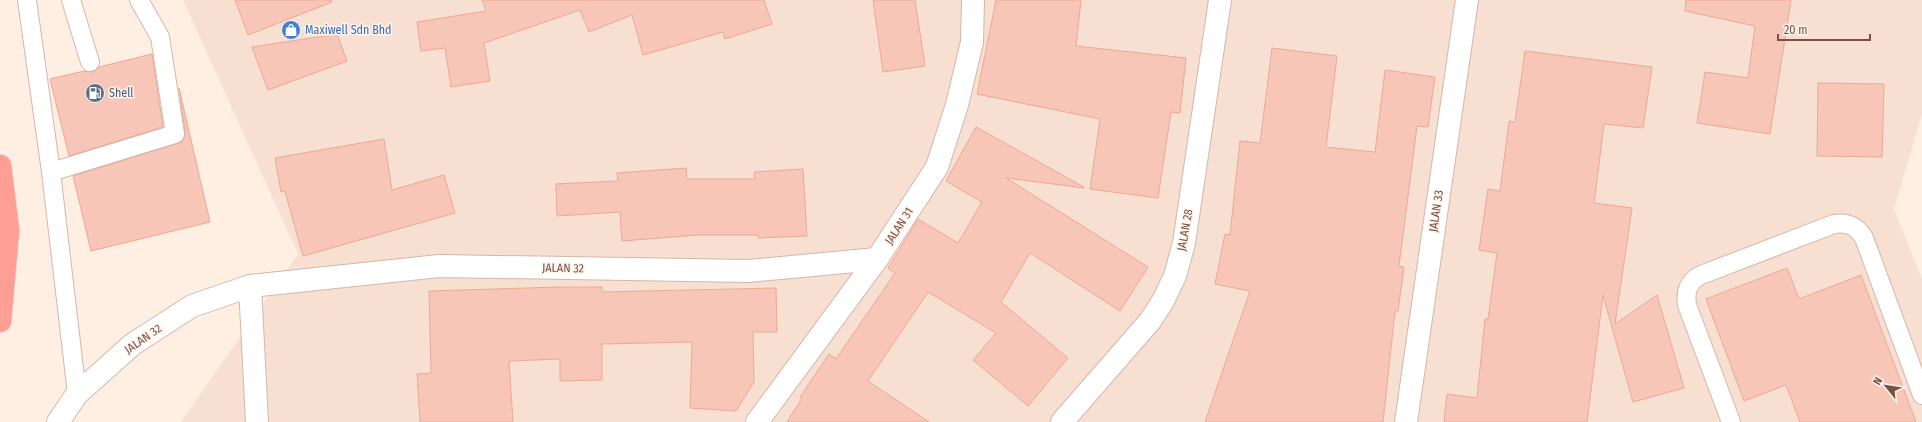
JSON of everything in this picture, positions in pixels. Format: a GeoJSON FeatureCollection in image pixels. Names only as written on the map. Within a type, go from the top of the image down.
{"type":"FeatureCollection","features":[{"type":"Feature","properties":{"kind":"highway"},"geometry":{"type":"LineString","coordinates":[[0,166],[8,230],[0,321]]}},
{"type":"Feature","properties":{"kind":"street","name":"JALAN 31"},"geometry":{"type":"LineString","coordinates":[[757,422],[877,259],[936,167],[957,105],[972,42],[973,0]]}},
{"type":"Feature","properties":{"kind":"street","name":"JALAN 28"},"geometry":{"type":"LineString","coordinates":[[1062,422],[1150,320],[1163,301],[1175,276],[1184,243],[1220,0]]}},
{"type":"Feature","properties":{"kind":"street","name":"JALAN 33"},"geometry":{"type":"LineString","coordinates":[[1406,422],[1467,0]]}},
{"type":"Feature","properties":{"kind":"street","name":"JALAN 32"},"geometry":{"type":"LineString","coordinates":[[58,422],[77,394],[133,344],[192,306],[250,286],[439,266],[748,271],[877,259]]}},
{"type":"Feature","properties":{"kind":"street"},"geometry":{"type":"LineString","coordinates":[[250,286],[257,422]]}},
{"type":"Feature","properties":{"kind":"lane"},"geometry":{"type":"LineString","coordinates":[[28,0],[51,172],[77,394]]}},
{"type":"Feature","properties":{"kind":"lane"},"geometry":{"type":"LineString","coordinates":[[72,0],[90,62]]}},
{"type":"Feature","properties":{"kind":"lane"},"geometry":{"type":"LineString","coordinates":[[51,172],[175,134],[160,37],[139,0]]}},
{"type":"Feature","properties":{"kind":"lane"},"geometry":{"type":"LineString","coordinates":[[1731,422],[1687,305],[1686,296],[1688,287],[1693,280],[1700,275],[1824,228],[1843,223],[1852,225],[1859,230],[1864,238],[1922,395]]}},
{"type":"Feature","properties":{"kind":"shaded area"},"geometry":{"type":"Polygon","coordinates":[[[183,0],[1922,0],[1922,114],[1894,209],[1922,279],[1922,422],[181,422],[298,254],[183,0]]]}},
{"type":"Feature","properties":{"kind":"building"},"geometry":{"type":"Polygon","coordinates":[[[235,0],[331,0],[332,2],[248,35],[235,0]]]}},
{"type":"Feature","properties":{"kind":"building"},"geometry":{"type":"Polygon","coordinates":[[[482,0],[764,0],[772,24],[725,39],[723,32],[643,55],[632,15],[589,32],[580,10],[484,43],[490,81],[451,87],[445,48],[421,51],[417,22],[486,11],[482,0]]]}},
{"type":"Feature","properties":{"kind":"building"},"geometry":{"type":"Polygon","coordinates":[[[873,0],[915,0],[925,66],[883,72],[873,0]]]}},
{"type":"Feature","properties":{"kind":"building"},"geometry":{"type":"Polygon","coordinates":[[[996,0],[1081,0],[1076,46],[1186,58],[1180,113],[1171,112],[1158,198],[1090,189],[1100,119],[977,94],[996,0]]]}},
{"type":"Feature","properties":{"kind":"building"},"geometry":{"type":"Polygon","coordinates":[[[1686,0],[1791,0],[1770,134],[1697,123],[1705,72],[1748,78],[1755,26],[1685,11],[1686,0]]]}},
{"type":"Feature","properties":{"kind":"building"},"geometry":{"type":"Polygon","coordinates":[[[337,34],[347,61],[268,90],[252,47],[337,34]]]}},
{"type":"Feature","properties":{"kind":"building"},"geometry":{"type":"Polygon","coordinates":[[[1272,48],[1337,56],[1326,147],[1375,152],[1385,70],[1435,77],[1428,127],[1417,126],[1399,266],[1404,267],[1398,311],[1395,311],[1383,422],[1205,422],[1250,291],[1215,284],[1225,234],[1230,235],[1240,141],[1260,143],[1272,48]]]}},
{"type":"Feature","properties":{"kind":"building"},"geometry":{"type":"Polygon","coordinates":[[[1525,51],[1652,67],[1643,128],[1604,124],[1594,203],[1632,208],[1615,324],[1657,295],[1684,388],[1633,402],[1603,295],[1587,422],[1444,422],[1447,394],[1477,398],[1485,319],[1488,319],[1497,253],[1479,250],[1488,189],[1500,191],[1509,121],[1515,122],[1525,51]]]}},
{"type":"Feature","properties":{"kind":"building"},"geometry":{"type":"Polygon","coordinates":[[[152,54],[163,127],[69,156],[50,79],[84,71],[93,72],[99,67],[152,54]]]}},
{"type":"Feature","properties":{"kind":"building"},"geometry":{"type":"Polygon","coordinates":[[[1818,83],[1884,84],[1882,157],[1817,156],[1818,83]]]}},
{"type":"Feature","properties":{"kind":"building"},"geometry":{"type":"Polygon","coordinates":[[[179,88],[210,222],[91,251],[73,176],[182,142],[185,132],[179,88]]]}},
{"type":"Feature","properties":{"kind":"building"},"geometry":{"type":"Polygon","coordinates":[[[976,127],[1084,187],[1006,178],[1148,267],[1120,311],[1030,253],[1001,302],[1068,358],[1028,406],[973,360],[996,333],[928,292],[868,381],[929,422],[787,422],[802,398],[800,397],[829,354],[836,359],[895,273],[888,268],[918,219],[958,243],[982,202],[946,181],[976,127]]]}},
{"type":"Feature","properties":{"kind":"building"},"geometry":{"type":"Polygon","coordinates":[[[384,139],[392,190],[444,175],[455,213],[303,256],[285,191],[281,192],[275,158],[384,139]]]}},
{"type":"Feature","properties":{"kind":"building"},"geometry":{"type":"Polygon","coordinates":[[[686,168],[687,179],[755,179],[754,172],[803,169],[807,236],[758,238],[758,235],[698,235],[622,241],[620,212],[557,216],[556,184],[618,181],[617,173],[686,168]]]}},
{"type":"Feature","properties":{"kind":"building"},"geometry":{"type":"Polygon","coordinates":[[[1787,268],[1799,299],[1861,275],[1916,422],[1800,422],[1786,385],[1744,401],[1706,299],[1787,268]]]}},
{"type":"Feature","properties":{"kind":"building"},"geometry":{"type":"Polygon","coordinates":[[[602,287],[602,292],[776,288],[777,332],[753,332],[754,382],[736,411],[690,408],[692,342],[602,344],[602,380],[560,381],[560,359],[509,361],[513,422],[420,422],[417,374],[431,373],[429,291],[602,287]]]}},
{"type":"Feature","properties":{"kind":"place","name":"Maxiwell Sdn Bhd"},"geometry":{"type":"Point","coordinates":[291,30]}},
{"type":"Feature","properties":{"kind":"place","name":"Shell"},"geometry":{"type":"Point","coordinates":[95,93]}}]}
